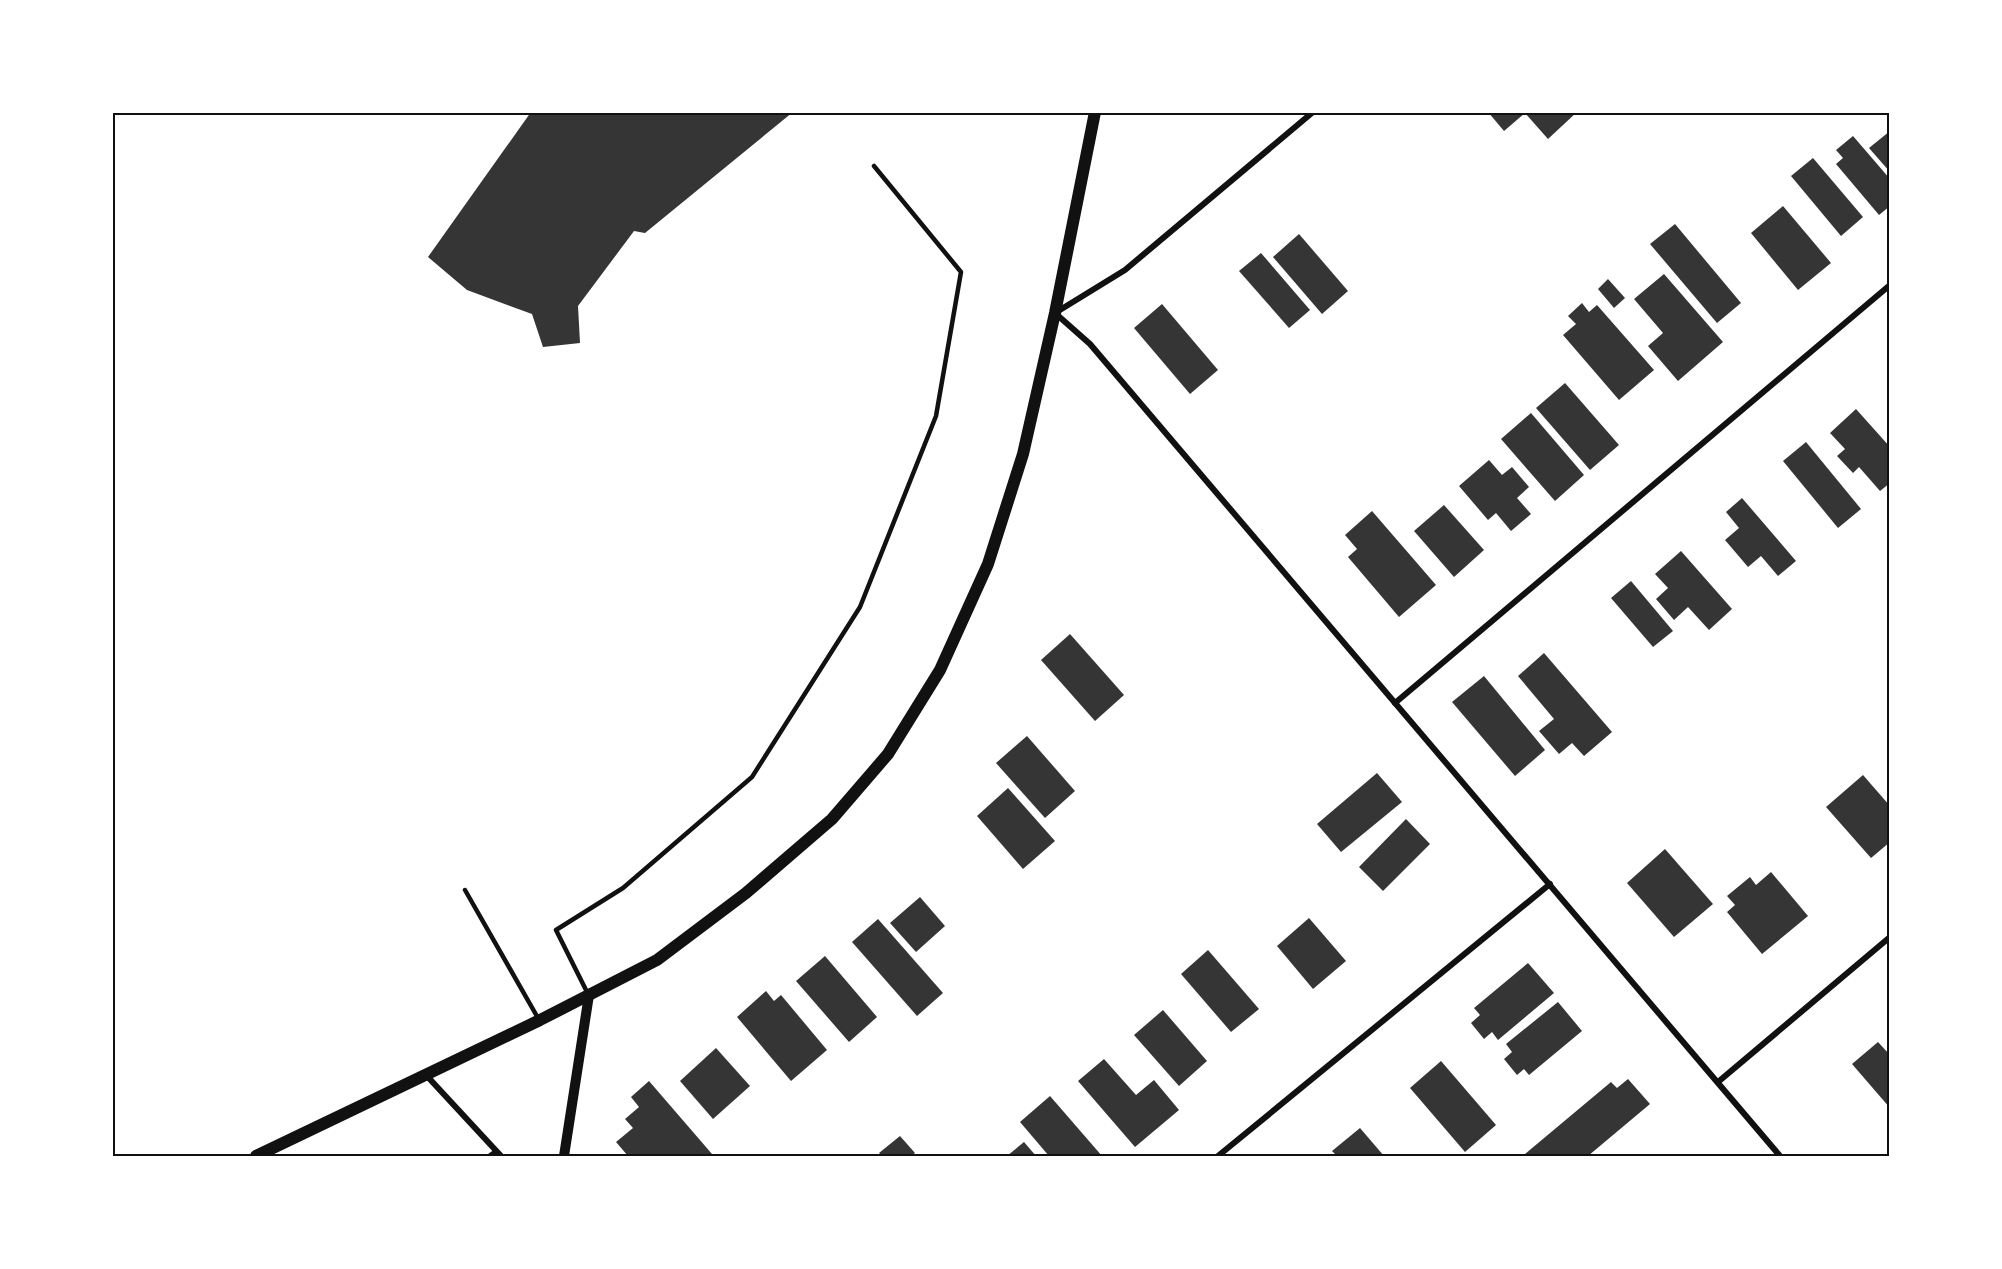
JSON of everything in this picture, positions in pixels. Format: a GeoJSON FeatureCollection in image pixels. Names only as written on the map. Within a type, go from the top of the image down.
{"type":"FeatureCollection","features":[{"type":"Feature","properties":{"kind":"main road"},"geometry":{"type":"LineString","coordinates":[[256,1156],[540,1020],[657,960],[746,893],[832,819],[888,754],[940,670],[988,564],[1023,454],[1055,313],[1095,112]]}},
{"type":"Feature","properties":{"kind":"street"},"geometry":{"type":"LineString","coordinates":[[1313,112],[1125,270],[1055,313],[1094,349],[1780,1156]]}},
{"type":"Feature","properties":{"kind":"street"},"geometry":{"type":"LineString","coordinates":[[1395,703],[1890,285]]}},
{"type":"Feature","properties":{"kind":"street"},"geometry":{"type":"LineString","coordinates":[[1218,1156],[1550,884]]}},
{"type":"Feature","properties":{"kind":"street"},"geometry":{"type":"LineString","coordinates":[[1718,1082],[1890,937]]}},
{"type":"Feature","properties":{"kind":"street"},"geometry":{"type":"LineString","coordinates":[[564,1156],[589,995]]}},
{"type":"Feature","properties":{"kind":"street"},"geometry":{"type":"LineString","coordinates":[[426,1075],[501,1156]]}},
{"type":"Feature","properties":{"kind":"lane"},"geometry":{"type":"LineString","coordinates":[[589,995],[556,930],[624,888],[752,777],[860,607],[936,416],[961,272],[874,166]]}},
{"type":"Feature","properties":{"kind":"lane"},"geometry":{"type":"LineString","coordinates":[[465,890],[540,1020]]}},
{"type":"Feature","properties":{"kind":"lane"},"geometry":{"type":"LineString","coordinates":[[489,1156],[496,1151]]}},
{"type":"Feature","properties":{"kind":"building"},"geometry":{"type":"Polygon","coordinates":[[[531,112],[793,112],[645,233],[634,231],[578,306],[580,343],[543,347],[532,314],[467,290],[428,257],[531,112]]]}},
{"type":"Feature","properties":{"kind":"building"},"geometry":{"type":"Polygon","coordinates":[[[1488,112],[1577,112],[1548,139],[1525,113],[1504,131],[1488,112]]]}},
{"type":"Feature","properties":{"kind":"building"},"geometry":{"type":"Polygon","coordinates":[[[1890,131],[1890,172],[1869,148],[1890,131]]]}},
{"type":"Feature","properties":{"kind":"building"},"geometry":{"type":"Polygon","coordinates":[[[1853,136],[1890,179],[1890,206],[1879,215],[1836,164],[1843,158],[1836,150],[1853,136]]]}},
{"type":"Feature","properties":{"kind":"building"},"geometry":{"type":"Polygon","coordinates":[[[1813,158],[1863,217],[1841,236],[1791,176],[1813,158]]]}},
{"type":"Feature","properties":{"kind":"building"},"geometry":{"type":"Polygon","coordinates":[[[1783,206],[1831,263],[1798,290],[1751,233],[1783,206]]]}},
{"type":"Feature","properties":{"kind":"building"},"geometry":{"type":"Polygon","coordinates":[[[1675,224],[1741,303],[1717,323],[1650,244],[1675,224]]]}},
{"type":"Feature","properties":{"kind":"building"},"geometry":{"type":"Polygon","coordinates":[[[1299,234],[1348,291],[1322,314],[1273,257],[1299,234]]]}},
{"type":"Feature","properties":{"kind":"building"},"geometry":{"type":"Polygon","coordinates":[[[1261,253],[1310,310],[1289,328],[1239,271],[1261,253]]]}},
{"type":"Feature","properties":{"kind":"building"},"geometry":{"type":"Polygon","coordinates":[[[1664,274],[1723,342],[1678,381],[1648,346],[1663,333],[1634,299],[1664,274]]]}},
{"type":"Feature","properties":{"kind":"building"},"geometry":{"type":"Polygon","coordinates":[[[1608,279],[1625,298],[1614,308],[1598,289],[1608,279]]]}},
{"type":"Feature","properties":{"kind":"building"},"geometry":{"type":"Polygon","coordinates":[[[1582,303],[1589,312],[1597,305],[1654,370],[1619,400],[1563,335],[1576,324],[1568,316],[1582,303]]]}},
{"type":"Feature","properties":{"kind":"building"},"geometry":{"type":"Polygon","coordinates":[[[1162,304],[1218,370],[1190,394],[1134,328],[1162,304]]]}},
{"type":"Feature","properties":{"kind":"building"},"geometry":{"type":"Polygon","coordinates":[[[1565,383],[1619,445],[1590,470],[1536,408],[1565,383]]]}},
{"type":"Feature","properties":{"kind":"building"},"geometry":{"type":"Polygon","coordinates":[[[1856,409],[1890,447],[1890,483],[1880,491],[1859,467],[1853,473],[1837,456],[1845,449],[1830,433],[1856,409]]]}},
{"type":"Feature","properties":{"kind":"building"},"geometry":{"type":"Polygon","coordinates":[[[1531,413],[1584,475],[1555,501],[1501,439],[1531,413]]]}},
{"type":"Feature","properties":{"kind":"building"},"geometry":{"type":"Polygon","coordinates":[[[1806,442],[1861,509],[1838,528],[1783,461],[1806,442]]]}},
{"type":"Feature","properties":{"kind":"building"},"geometry":{"type":"Polygon","coordinates":[[[1489,460],[1502,475],[1512,467],[1529,487],[1517,498],[1531,514],[1511,531],[1496,513],[1488,520],[1459,486],[1489,460]]]}},
{"type":"Feature","properties":{"kind":"building"},"geometry":{"type":"Polygon","coordinates":[[[1742,498],[1796,561],[1778,576],[1761,556],[1748,567],[1725,540],[1739,528],[1726,512],[1742,498]]]}},
{"type":"Feature","properties":{"kind":"building"},"geometry":{"type":"Polygon","coordinates":[[[1444,505],[1484,550],[1454,577],[1414,531],[1444,505]]]}},
{"type":"Feature","properties":{"kind":"building"},"geometry":{"type":"Polygon","coordinates":[[[1372,511],[1436,585],[1399,617],[1348,557],[1357,549],[1345,535],[1372,511]]]}},
{"type":"Feature","properties":{"kind":"building"},"geometry":{"type":"Polygon","coordinates":[[[1681,551],[1732,609],[1709,630],[1688,607],[1674,620],[1656,599],[1668,588],[1655,574],[1681,551]]]}},
{"type":"Feature","properties":{"kind":"building"},"geometry":{"type":"Polygon","coordinates":[[[1631,581],[1673,631],[1653,647],[1611,598],[1631,581]]]}},
{"type":"Feature","properties":{"kind":"building"},"geometry":{"type":"Polygon","coordinates":[[[1070,634],[1124,695],[1095,721],[1041,660],[1070,634]]]}},
{"type":"Feature","properties":{"kind":"building"},"geometry":{"type":"Polygon","coordinates":[[[1544,653],[1612,732],[1584,756],[1572,743],[1559,754],[1539,731],[1554,719],[1518,676],[1544,653]]]}},
{"type":"Feature","properties":{"kind":"building"},"geometry":{"type":"Polygon","coordinates":[[[1484,676],[1545,750],[1515,776],[1452,702],[1484,676]]]}},
{"type":"Feature","properties":{"kind":"building"},"geometry":{"type":"Polygon","coordinates":[[[1027,736],[1075,791],[1045,818],[996,763],[1027,736]]]}},
{"type":"Feature","properties":{"kind":"building"},"geometry":{"type":"Polygon","coordinates":[[[1377,773],[1402,802],[1341,852],[1317,824],[1377,773]]]}},
{"type":"Feature","properties":{"kind":"building"},"geometry":{"type":"Polygon","coordinates":[[[1863,775],[1890,806],[1890,842],[1871,858],[1826,807],[1863,775]]]}},
{"type":"Feature","properties":{"kind":"building"},"geometry":{"type":"Polygon","coordinates":[[[1008,788],[1055,841],[1023,869],[977,816],[1008,788]]]}},
{"type":"Feature","properties":{"kind":"building"},"geometry":{"type":"Polygon","coordinates":[[[1406,819],[1430,844],[1383,891],[1359,867],[1406,819]]]}},
{"type":"Feature","properties":{"kind":"building"},"geometry":{"type":"Polygon","coordinates":[[[1665,849],[1713,904],[1674,937],[1627,883],[1665,849]]]}},
{"type":"Feature","properties":{"kind":"building"},"geometry":{"type":"Polygon","coordinates":[[[1771,872],[1808,916],[1762,954],[1727,912],[1735,905],[1727,896],[1750,877],[1756,885],[1771,872]]]}},
{"type":"Feature","properties":{"kind":"building"},"geometry":{"type":"Polygon","coordinates":[[[920,897],[945,926],[916,952],[890,923],[920,897]]]}},
{"type":"Feature","properties":{"kind":"building"},"geometry":{"type":"Polygon","coordinates":[[[1309,918],[1346,961],[1313,989],[1277,946],[1309,918]]]}},
{"type":"Feature","properties":{"kind":"building"},"geometry":{"type":"Polygon","coordinates":[[[878,919],[943,993],[917,1016],[852,942],[878,919]]]}},
{"type":"Feature","properties":{"kind":"building"},"geometry":{"type":"Polygon","coordinates":[[[1208,950],[1259,1009],[1231,1032],[1181,974],[1208,950]]]}},
{"type":"Feature","properties":{"kind":"building"},"geometry":{"type":"Polygon","coordinates":[[[825,956],[877,1017],[849,1042],[796,981],[825,956]]]}},
{"type":"Feature","properties":{"kind":"building"},"geometry":{"type":"Polygon","coordinates":[[[1528,963],[1554,993],[1498,1040],[1492,1032],[1484,1039],[1471,1023],[1480,1015],[1474,1008],[1528,963]]]}},
{"type":"Feature","properties":{"kind":"building"},"geometry":{"type":"Polygon","coordinates":[[[766,991],[774,1001],[781,995],[827,1050],[791,1081],[737,1017],[766,991]]]}},
{"type":"Feature","properties":{"kind":"building"},"geometry":{"type":"Polygon","coordinates":[[[1558,1002],[1582,1031],[1529,1075],[1524,1069],[1517,1075],[1504,1059],[1512,1052],[1506,1044],[1558,1002]]]}},
{"type":"Feature","properties":{"kind":"building"},"geometry":{"type":"Polygon","coordinates":[[[1163,1010],[1207,1061],[1179,1086],[1134,1035],[1163,1010]]]}},
{"type":"Feature","properties":{"kind":"building"},"geometry":{"type":"Polygon","coordinates":[[[1878,1042],[1890,1055],[1890,1108],[1852,1064],[1878,1042]]]}},
{"type":"Feature","properties":{"kind":"building"},"geometry":{"type":"Polygon","coordinates":[[[716,1048],[750,1086],[713,1119],[680,1081],[716,1048]]]}},
{"type":"Feature","properties":{"kind":"building"},"geometry":{"type":"Polygon","coordinates":[[[1104,1059],[1136,1095],[1154,1080],[1179,1110],[1135,1147],[1078,1081],[1104,1059]]]}},
{"type":"Feature","properties":{"kind":"building"},"geometry":{"type":"Polygon","coordinates":[[[1441,1061],[1496,1125],[1465,1152],[1410,1088],[1441,1061]]]}},
{"type":"Feature","properties":{"kind":"building"},"geometry":{"type":"Polygon","coordinates":[[[1628,1079],[1650,1104],[1588,1156],[1528,1156],[1525,1154],[1611,1082],[1617,1088],[1628,1079]]]}},
{"type":"Feature","properties":{"kind":"building"},"geometry":{"type":"Polygon","coordinates":[[[649,1081],[712,1154],[709,1156],[628,1156],[616,1142],[633,1128],[625,1119],[639,1107],[631,1097],[649,1081]]]}},
{"type":"Feature","properties":{"kind":"building"},"geometry":{"type":"Polygon","coordinates":[[[1050,1096],[1102,1156],[1049,1156],[1020,1122],[1050,1096]]]}},
{"type":"Feature","properties":{"kind":"building"},"geometry":{"type":"Polygon","coordinates":[[[1360,1128],[1384,1156],[1337,1156],[1332,1151],[1360,1128]]]}},
{"type":"Feature","properties":{"kind":"building"},"geometry":{"type":"Polygon","coordinates":[[[900,1136],[915,1153],[911,1156],[882,1156],[879,1153],[900,1136]]]}},
{"type":"Feature","properties":{"kind":"building"},"geometry":{"type":"Polygon","coordinates":[[[1024,1142],[1036,1156],[1007,1156],[1024,1142]]]}}]}
